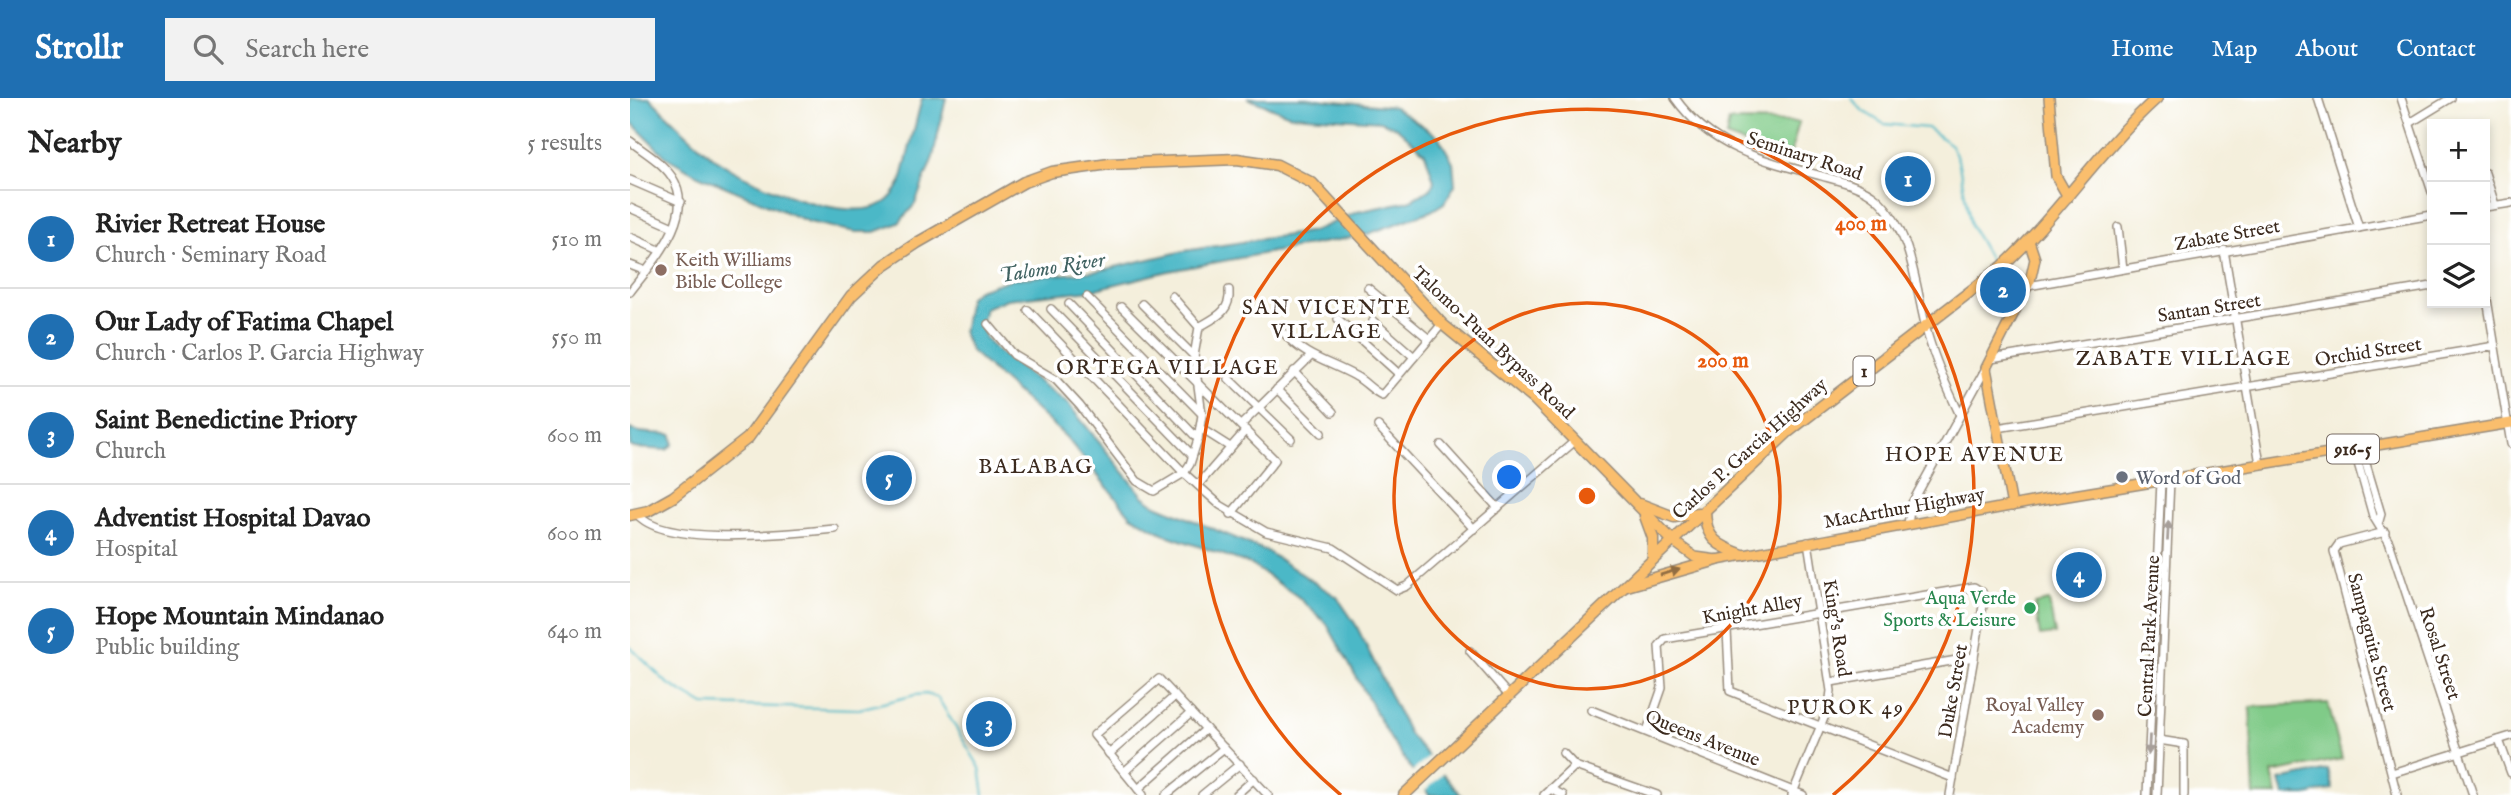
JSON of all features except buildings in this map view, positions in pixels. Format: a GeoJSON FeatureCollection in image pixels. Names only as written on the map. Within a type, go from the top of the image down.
{"type":"FeatureCollection","features":[{"type":"Feature","properties":{"kind":"highway","name":"Carlos P. Garcia Highway"},"geometry":{"type":"LineString","coordinates":[[1672,541],[1806,416],[1984,282],[2029,241],[2134,119],[2157,98]]}},
{"type":"Feature","properties":{"kind":"highway","name":"Talomo-Puan Bypass Road"},"geometry":{"type":"LineString","coordinates":[[633,514],[673,497],[748,438],[866,280],[909,248],[1024,182],[1052,172],[1086,165],[1248,160],[1289,169],[1312,183],[1442,324],[1535,400],[1672,541]]}},
{"type":"Feature","properties":{"kind":"highway"},"geometry":{"type":"LineString","coordinates":[[1632,499],[1674,517],[1705,510],[1706,528],[1712,540],[1744,555]]}},
{"type":"Feature","properties":{"kind":"highway"},"geometry":{"type":"LineString","coordinates":[[1641,509],[1652,534],[1653,559]]}},
{"type":"Feature","properties":{"kind":"highway","name":"1"},"geometry":{"type":"LineString","coordinates":[[1404,795],[1672,541]]}},
{"type":"Feature","properties":{"kind":"highway"},"geometry":{"type":"LineString","coordinates":[[1624,587],[1717,560]]}},
{"type":"Feature","properties":{"kind":"main road"},"geometry":{"type":"LineString","coordinates":[[2049,98],[2056,176],[2068,197]]}},
{"type":"Feature","properties":{"kind":"main road"},"geometry":{"type":"LineString","coordinates":[[2012,506],[1997,428],[1989,364],[2028,286],[2035,259],[2029,241]]}},
{"type":"Feature","properties":{"kind":"main road","name":"MacArthur Highway"},"geometry":{"type":"LineString","coordinates":[[1672,541],[1695,557],[1717,560],[2012,506],[2509,424]]}},
{"type":"Feature","properties":{"kind":"street","name":"Seminary Road"},"geometry":{"type":"LineString","coordinates":[[1675,98],[1700,127],[1724,144],[1749,156],[1842,182],[1875,197],[1900,231],[1925,325],[1960,415]]}},
{"type":"Feature","properties":{"kind":"street"},"geometry":{"type":"LineString","coordinates":[[2318,98],[2359,228]]}},
{"type":"Feature","properties":{"kind":"street"},"geometry":{"type":"LineString","coordinates":[[2402,98],[2429,182]]}},
{"type":"Feature","properties":{"kind":"street"},"geometry":{"type":"LineString","coordinates":[[2410,123],[2451,98]]}},
{"type":"Feature","properties":{"kind":"street"},"geometry":{"type":"LineString","coordinates":[[630,141],[666,169],[675,183],[681,202],[673,228],[630,292]]}},
{"type":"Feature","properties":{"kind":"street"},"geometry":{"type":"LineString","coordinates":[[630,180],[681,202]]}},
{"type":"Feature","properties":{"kind":"street"},"geometry":{"type":"LineString","coordinates":[[2488,182],[2495,205]]}},
{"type":"Feature","properties":{"kind":"street"},"geometry":{"type":"LineString","coordinates":[[2490,206],[2511,203]]}},
{"type":"Feature","properties":{"kind":"street"},"geometry":{"type":"LineString","coordinates":[[630,208],[673,228]]}},
{"type":"Feature","properties":{"kind":"street","name":"Zabate Street"},"geometry":{"type":"LineString","coordinates":[[2028,286],[2427,216]]}},
{"type":"Feature","properties":{"kind":"street"},"geometry":{"type":"LineString","coordinates":[[2118,227],[2123,269]]}},
{"type":"Feature","properties":{"kind":"street"},"geometry":{"type":"LineString","coordinates":[[630,237],[659,250]]}},
{"type":"Feature","properties":{"kind":"street"},"geometry":{"type":"LineString","coordinates":[[2224,250],[2260,464]]}},
{"type":"Feature","properties":{"kind":"street"},"geometry":{"type":"LineString","coordinates":[[630,265],[646,271]]}},
{"type":"Feature","properties":{"kind":"street","name":"Santan Street"},"geometry":{"type":"LineString","coordinates":[[1989,364],[2427,287]]}},
{"type":"Feature","properties":{"kind":"street"},"geometry":{"type":"LineString","coordinates":[[1368,288],[1429,339]]}},
{"type":"Feature","properties":{"kind":"street"},"geometry":{"type":"LineString","coordinates":[[988,324],[1014,355],[1056,380],[1080,406],[1137,481],[1149,490],[1161,488],[1184,473],[1192,455],[1202,415],[1194,356],[1199,327],[1225,310],[1230,300],[1229,290]]}},
{"type":"Feature","properties":{"kind":"street"},"geometry":{"type":"LineString","coordinates":[[1172,296],[1199,327]]}},
{"type":"Feature","properties":{"kind":"street"},"geometry":{"type":"LineString","coordinates":[[1087,297],[1202,415]]}},
{"type":"Feature","properties":{"kind":"street"},"geometry":{"type":"LineString","coordinates":[[1069,304],[1198,439]]}},
{"type":"Feature","properties":{"kind":"street"},"geometry":{"type":"LineString","coordinates":[[1142,304],[1194,356]]}},
{"type":"Feature","properties":{"kind":"street"},"geometry":{"type":"LineString","coordinates":[[1121,307],[1275,460],[1231,514]]}},
{"type":"Feature","properties":{"kind":"street"},"geometry":{"type":"LineString","coordinates":[[2488,308],[2511,444]]}},
{"type":"Feature","properties":{"kind":"street"},"geometry":{"type":"LineString","coordinates":[[1051,309],[1192,455]]}},
{"type":"Feature","properties":{"kind":"street"},"geometry":{"type":"LineString","coordinates":[[1028,310],[1184,473],[1231,514],[1266,532],[1333,548],[1396,590],[1407,586],[1575,440]]}},
{"type":"Feature","properties":{"kind":"street"},"geometry":{"type":"LineString","coordinates":[[1338,319],[1399,374]]}},
{"type":"Feature","properties":{"kind":"street"},"geometry":{"type":"LineString","coordinates":[[1373,321],[1414,357]]}},
{"type":"Feature","properties":{"kind":"street"},"geometry":{"type":"LineString","coordinates":[[1285,334],[1310,357],[1326,361],[1359,378],[1378,394],[1385,394],[1442,324]]}},
{"type":"Feature","properties":{"kind":"street","name":"Orchid Street"},"geometry":{"type":"LineString","coordinates":[[1997,428],[2495,346]]}},
{"type":"Feature","properties":{"kind":"street"},"geometry":{"type":"LineString","coordinates":[[1198,485],[1258,408],[1310,357]]}},
{"type":"Feature","properties":{"kind":"street"},"geometry":{"type":"LineString","coordinates":[[1908,524],[1911,505],[1989,364]]}},
{"type":"Feature","properties":{"kind":"street"},"geometry":{"type":"LineString","coordinates":[[1294,371],[1333,412]]}},
{"type":"Feature","properties":{"kind":"street"},"geometry":{"type":"LineString","coordinates":[[1229,379],[1290,439]]}},
{"type":"Feature","properties":{"kind":"street"},"geometry":{"type":"LineString","coordinates":[[1277,389],[1321,433]]}},
{"type":"Feature","properties":{"kind":"street"},"geometry":{"type":"LineString","coordinates":[[1378,426],[1474,529]]}},
{"type":"Feature","properties":{"kind":"street"},"geometry":{"type":"LineString","coordinates":[[1200,428],[1230,447]]}},
{"type":"Feature","properties":{"kind":"street"},"geometry":{"type":"LineString","coordinates":[[1441,445],[1498,508]]}},
{"type":"Feature","properties":{"kind":"street","name":"Rosal Street"},"geometry":{"type":"LineString","coordinates":[[2358,448],[2381,514],[2379,521],[2385,532],[2473,795]]}},
{"type":"Feature","properties":{"kind":"street","name":"Central Park Avenue"},"geometry":{"type":"LineString","coordinates":[[2147,795],[2157,555],[2165,480]]}},
{"type":"Feature","properties":{"kind":"street","name":"Central Park Avenue"},"geometry":{"type":"LineString","coordinates":[[2157,795],[2167,555],[2165,480]]}},
{"type":"Feature","properties":{"kind":"street"},"geometry":{"type":"LineString","coordinates":[[633,514],[652,526],[715,536],[835,529]]}},
{"type":"Feature","properties":{"kind":"street","name":"Sampaguita Street"},"geometry":{"type":"LineString","coordinates":[[2385,532],[2339,544],[2334,551],[2397,795]]}},
{"type":"Feature","properties":{"kind":"street","name":"King's Road"},"geometry":{"type":"LineString","coordinates":[[1793,793],[1829,706],[1831,682],[1808,542]]}},
{"type":"Feature","properties":{"kind":"street"},"geometry":{"type":"LineString","coordinates":[[2157,555],[2167,555]]}},
{"type":"Feature","properties":{"kind":"street","name":"Knight Alley"},"geometry":{"type":"LineString","coordinates":[[1647,732],[1662,688],[1660,643],[1668,638],[1968,587],[1982,592]]}},
{"type":"Feature","properties":{"kind":"street","name":"Duke Street"},"geometry":{"type":"LineString","coordinates":[[1950,795],[1983,605],[1982,592]]}},
{"type":"Feature","properties":{"kind":"street"},"geometry":{"type":"LineString","coordinates":[[1727,630],[1730,691],[1953,778]]}},
{"type":"Feature","properties":{"kind":"street"},"geometry":{"type":"LineString","coordinates":[[2154,648],[2162,649]]}},
{"type":"Feature","properties":{"kind":"street"},"geometry":{"type":"LineString","coordinates":[[1470,651],[1510,697]]}},
{"type":"Feature","properties":{"kind":"street"},"geometry":{"type":"LineString","coordinates":[[1831,682],[1974,657]]}},
{"type":"Feature","properties":{"kind":"street"},"geometry":{"type":"LineString","coordinates":[[1206,729],[1140,792],[1094,735],[1159,679],[1269,795]]}},
{"type":"Feature","properties":{"kind":"street"},"geometry":{"type":"LineString","coordinates":[[1110,754],[1175,696]]}},
{"type":"Feature","properties":{"kind":"street","name":"Queens Avenue"},"geometry":{"type":"LineString","coordinates":[[1591,710],[1803,795]]}},
{"type":"Feature","properties":{"kind":"street"},"geometry":{"type":"LineString","coordinates":[[1124,772],[1191,713]]}},
{"type":"Feature","properties":{"kind":"street"},"geometry":{"type":"LineString","coordinates":[[2392,773],[2511,736]]}},
{"type":"Feature","properties":{"kind":"street"},"geometry":{"type":"LineString","coordinates":[[2159,740],[2183,744],[2184,795]]}},
{"type":"Feature","properties":{"kind":"street"},"geometry":{"type":"LineString","coordinates":[[2499,740],[2511,773]]}},
{"type":"Feature","properties":{"kind":"street"},"geometry":{"type":"LineString","coordinates":[[1166,795],[1224,748]]}},
{"type":"Feature","properties":{"kind":"street"},"geometry":{"type":"LineString","coordinates":[[1563,753],[1575,766],[1657,795]]}},
{"type":"Feature","properties":{"kind":"street"},"geometry":{"type":"LineString","coordinates":[[1202,795],[1240,764]]}},
{"type":"Feature","properties":{"kind":"street"},"geometry":{"type":"LineString","coordinates":[[1547,792],[1575,766]]}},
{"type":"Feature","properties":{"kind":"street"},"geometry":{"type":"LineString","coordinates":[[1236,795],[1254,779]]}},
{"type":"Feature","properties":{"kind":"street"},"geometry":{"type":"LineString","coordinates":[[1547,792],[1563,795]]}},
{"type":"Feature","properties":{"kind":"green space"},"geometry":{"type":"Polygon","coordinates":[[[1729,121],[1799,122],[1789,160],[1726,137],[1729,121]]]}},
{"type":"Feature","properties":{"kind":"green space"},"geometry":{"type":"Polygon","coordinates":[[[2049,601],[2055,634],[2040,636],[2035,604],[2049,601]]]}},
{"type":"Feature","properties":{"kind":"green space"},"geometry":{"type":"Polygon","coordinates":[[[2328,703],[2342,759],[2272,773],[2277,795],[2254,795],[2250,707],[2328,703]]]}},
{"type":"Feature","properties":{"kind":"water"},"geometry":{"type":"Polygon","coordinates":[[[630,98],[650,98],[709,154],[732,170],[799,199],[847,209],[867,208],[884,203],[892,196],[901,182],[922,98],[946,98],[933,157],[915,204],[899,223],[875,232],[855,232],[809,222],[698,175],[666,157],[630,121],[630,98]]]}},
{"type":"Feature","properties":{"kind":"water"},"geometry":{"type":"Polygon","coordinates":[[[1247,98],[1307,98],[1394,107],[1438,136],[1453,162],[1455,185],[1444,203],[1431,211],[1365,235],[1169,271],[1092,290],[1007,299],[985,308],[981,324],[985,337],[995,349],[1068,404],[1143,496],[1154,504],[1266,551],[1337,597],[1356,625],[1409,734],[1461,795],[1429,795],[1390,738],[1327,624],[1297,596],[1250,564],[1166,535],[1131,516],[1066,437],[971,351],[963,333],[969,297],[978,290],[1012,279],[1098,271],[1184,251],[1314,231],[1357,212],[1409,201],[1431,189],[1434,181],[1425,153],[1397,128],[1381,121],[1290,115],[1247,98]]]}},
{"type":"Feature","properties":{"kind":"water"},"geometry":{"type":"Polygon","coordinates":[[[630,429],[672,435],[673,444],[667,450],[634,448],[630,446],[630,429]]]}},
{"type":"Feature","properties":{"kind":"water"},"geometry":{"type":"Polygon","coordinates":[[[2328,770],[2333,789],[2306,795],[2284,795],[2280,780],[2328,770]]]}},
{"type":"Feature","properties":{"kind":"pier"},"geometry":{"type":"Polygon","coordinates":[[[1430,755],[1445,772],[1423,793],[1409,775],[1430,755]]]}},
{"type":"Feature","properties":{"kind":"waterway"},"geometry":{"type":"LineString","coordinates":[[1851,98],[1863,111],[1884,124],[1928,128],[1951,145],[1958,160],[1971,226],[1990,260]]}},
{"type":"Feature","properties":{"kind":"waterway"},"geometry":{"type":"LineString","coordinates":[[630,647],[667,683],[704,705],[859,709],[915,695],[926,694],[938,698],[980,768],[984,795]]}},
{"type":"Feature","properties":{"kind":"place","name":"Rivier Retreat House"},"geometry":{"type":"Point","coordinates":[1908,179]}},
{"type":"Feature","properties":{"kind":"place","name":"Keith Williams Bible College"},"geometry":{"type":"Point","coordinates":[661,270]}},
{"type":"Feature","properties":{"kind":"place","name":"Our Lady of Fatima Chapel"},"geometry":{"type":"Point","coordinates":[2003,290]}},
{"type":"Feature","properties":{"kind":"place","name":"Word of God"},"geometry":{"type":"Point","coordinates":[2122,477]}},
{"type":"Feature","properties":{"kind":"place","name":"Hope Mountain Mindanao"},"geometry":{"type":"Point","coordinates":[889,478]}},
{"type":"Feature","properties":{"kind":"place","name":"Adventist Hospital Davao"},"geometry":{"type":"Point","coordinates":[2079,575]}},
{"type":"Feature","properties":{"kind":"place","name":"Aqua Verde Sports & Leisure"},"geometry":{"type":"Point","coordinates":[2030,608]}},
{"type":"Feature","properties":{"kind":"place","name":"Royal Valley Academy"},"geometry":{"type":"Point","coordinates":[2098,715]}},
{"type":"Feature","properties":{"kind":"place","name":"Saint Benedictine Priory"},"geometry":{"type":"Point","coordinates":[989,724]}},
{"type":"Feature","properties":{"kind":"district","name":"SAN VICENTE VILLAGE"},"geometry":{"type":"Point","coordinates":[1327,319]}},
{"type":"Feature","properties":{"kind":"district","name":"ZABATE VILLAGE"},"geometry":{"type":"Point","coordinates":[2184,358]}},
{"type":"Feature","properties":{"kind":"district","name":"ORTEGA VILLAGE"},"geometry":{"type":"Point","coordinates":[1168,367]}},
{"type":"Feature","properties":{"kind":"district","name":"HOPE AVENUE"},"geometry":{"type":"Point","coordinates":[1975,454]}},
{"type":"Feature","properties":{"kind":"district","name":"BALABAG"},"geometry":{"type":"Point","coordinates":[1036,466]}},
{"type":"Feature","properties":{"kind":"district","name":"PUROK 49"},"geometry":{"type":"Point","coordinates":[1846,707]}},
{"type":"Feature","properties":{"kind":"water label","name":"Talomo River"},"geometry":{"type":"Point","coordinates":[1052,267]}}]}
